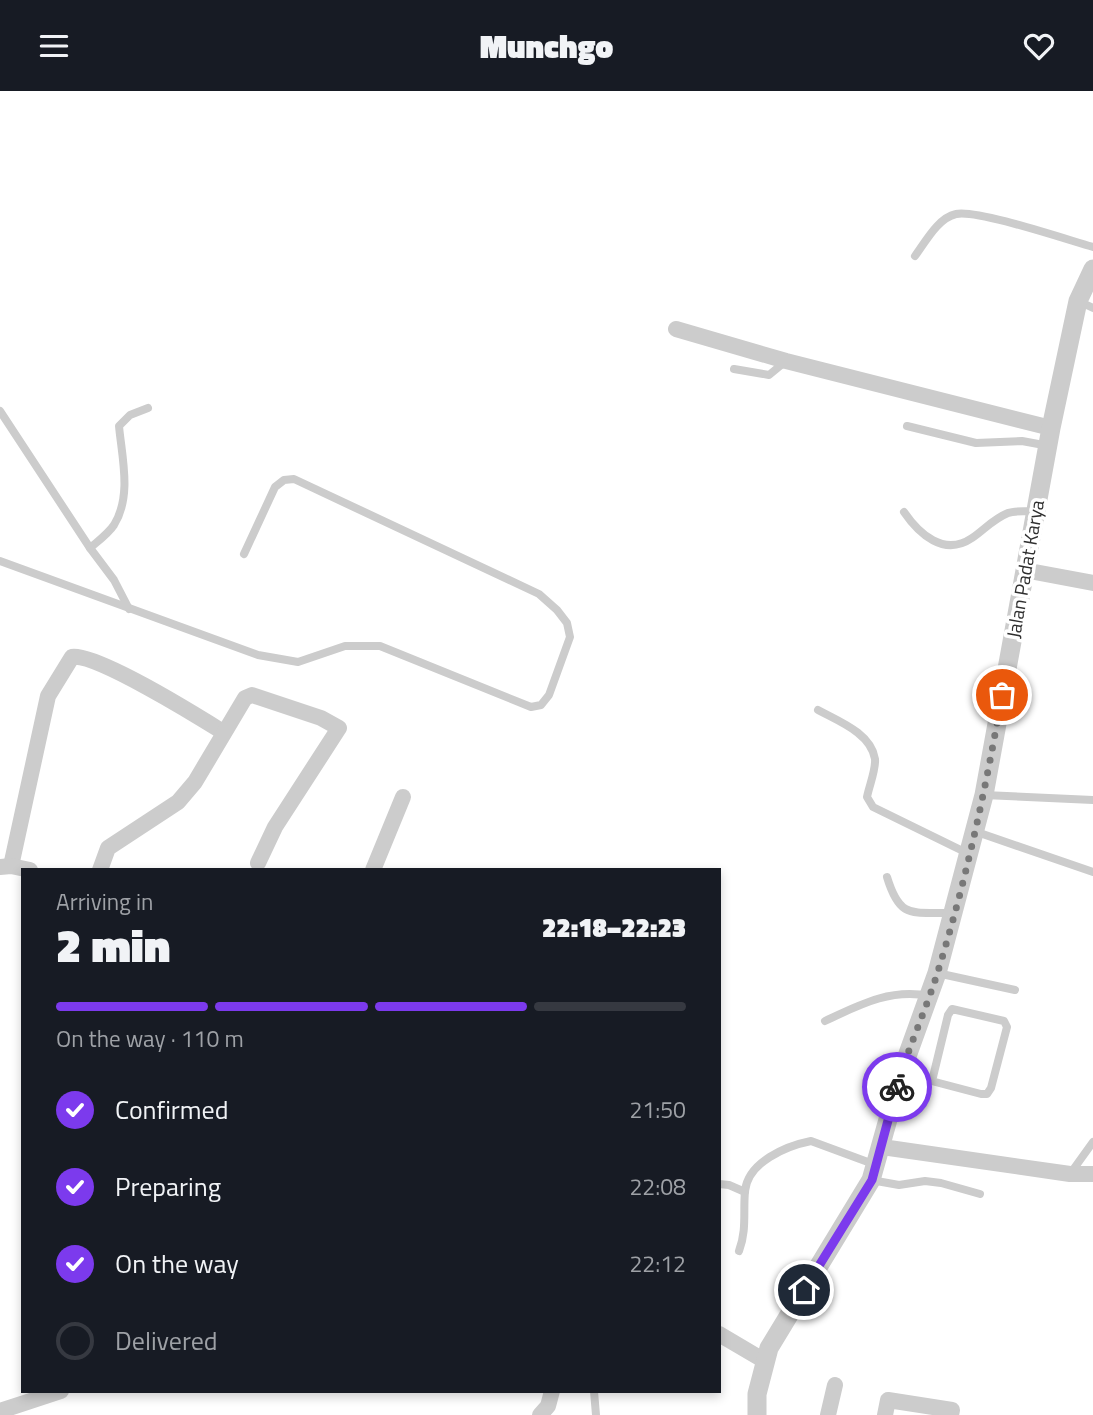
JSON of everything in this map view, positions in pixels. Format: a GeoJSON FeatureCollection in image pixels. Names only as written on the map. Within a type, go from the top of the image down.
{"type":"FeatureCollection","features":[{"type":"Feature","properties":{"kind":"street","name":"Jalan Padat Karya"},"geometry":{"type":"LineString","coordinates":[[757,1415],[757,1394],[769,1349],[876,1164],[901,1073],[937,973],[955,913],[984,795],[1050,437],[1093,268]]}},
{"type":"Feature","properties":{"kind":"street"},"geometry":{"type":"LineString","coordinates":[[676,329],[1050,437]]}},
{"type":"Feature","properties":{"kind":"street"},"geometry":{"type":"LineString","coordinates":[[1024,570],[1093,583]]}},
{"type":"Feature","properties":{"kind":"street"},"geometry":{"type":"LineString","coordinates":[[6,867],[48,696],[72,657],[91,661],[150,687],[223,732]]}},
{"type":"Feature","properties":{"kind":"street"},"geometry":{"type":"LineString","coordinates":[[101,868],[108,848],[115,842],[178,802],[194,782],[245,698],[252,695],[321,718],[340,728],[275,827],[258,863]]}},
{"type":"Feature","properties":{"kind":"street"},"geometry":{"type":"LineString","coordinates":[[374,868],[403,797]]}},
{"type":"Feature","properties":{"kind":"street"},"geometry":{"type":"LineString","coordinates":[[876,1164],[1093,1174]]}},
{"type":"Feature","properties":{"kind":"street"},"geometry":{"type":"LineString","coordinates":[[721,1335],[765,1361]]}},
{"type":"Feature","properties":{"kind":"street"},"geometry":{"type":"LineString","coordinates":[[828,1415],[835,1385]]}},
{"type":"Feature","properties":{"kind":"street"},"geometry":{"type":"LineString","coordinates":[[0,1411],[55,1393]]}},
{"type":"Feature","properties":{"kind":"street"},"geometry":{"type":"LineString","coordinates":[[540,1415],[548,1406],[551,1393]]}},
{"type":"Feature","properties":{"kind":"street"},"geometry":{"type":"LineString","coordinates":[[885,1415],[888,1400],[952,1410],[951,1415]]}},
{"type":"Feature","properties":{"kind":"lane"},"geometry":{"type":"LineString","coordinates":[[915,255],[943,220],[958,213],[999,220],[1093,247]]}},
{"type":"Feature","properties":{"kind":"lane"},"geometry":{"type":"LineString","coordinates":[[734,369],[769,375],[786,361]]}},
{"type":"Feature","properties":{"kind":"lane"},"geometry":{"type":"LineString","coordinates":[[90,548],[113,527],[122,508],[125,485],[119,426],[130,415],[148,408]]}},
{"type":"Feature","properties":{"kind":"lane"},"geometry":{"type":"LineString","coordinates":[[0,411],[114,580],[130,609]]}},
{"type":"Feature","properties":{"kind":"lane"},"geometry":{"type":"LineString","coordinates":[[907,426],[976,443],[1050,437]]}},
{"type":"Feature","properties":{"kind":"lane"},"geometry":{"type":"LineString","coordinates":[[0,561],[258,655],[298,662],[345,646],[380,646],[531,707],[541,705],[549,695],[570,637],[567,623],[539,594],[294,479],[285,479],[275,487],[244,554]]}},
{"type":"Feature","properties":{"kind":"lane"},"geometry":{"type":"LineString","coordinates":[[904,512],[916,530],[929,540],[947,545],[971,539],[990,523],[1011,512],[1036,511]]}},
{"type":"Feature","properties":{"kind":"lane"},"geometry":{"type":"LineString","coordinates":[[818,710],[853,729],[870,744],[875,761],[867,797],[873,807],[969,855]]}},
{"type":"Feature","properties":{"kind":"lane"},"geometry":{"type":"LineString","coordinates":[[984,795],[1093,800]]}},
{"type":"Feature","properties":{"kind":"lane"},"geometry":{"type":"LineString","coordinates":[[974,831],[1093,872]]}},
{"type":"Feature","properties":{"kind":"lane"},"geometry":{"type":"LineString","coordinates":[[887,877],[893,896],[902,909],[913,912],[955,913]]}},
{"type":"Feature","properties":{"kind":"lane"},"geometry":{"type":"LineString","coordinates":[[937,973],[1015,990]]}},
{"type":"Feature","properties":{"kind":"lane"},"geometry":{"type":"LineString","coordinates":[[825,1021],[885,997],[908,992],[929,996]]}},
{"type":"Feature","properties":{"kind":"lane"},"geometry":{"type":"LineString","coordinates":[[901,1073],[981,1094],[987,1094],[991,1088],[1007,1027],[1004,1021],[952,1009],[948,1015],[932,1081]]}},
{"type":"Feature","properties":{"kind":"lane"},"geometry":{"type":"LineString","coordinates":[[739,1251],[746,1225],[745,1192],[754,1168],[778,1153],[811,1141],[876,1164],[899,1185],[925,1181],[980,1194]]}},
{"type":"Feature","properties":{"kind":"lane"},"geometry":{"type":"LineString","coordinates":[[1070,1174],[1093,1142]]}},
{"type":"Feature","properties":{"kind":"lane"},"geometry":{"type":"LineString","coordinates":[[721,1184],[745,1192]]}},
{"type":"Feature","properties":{"kind":"lane"},"geometry":{"type":"LineString","coordinates":[[594,1393],[596,1415]]}},
{"type":"Feature","properties":{"kind":"way so far"},"geometry":{"type":"LineString","coordinates":[[897,1087],[955,913],[984,795],[1002,695]]}},
{"type":"Feature","properties":{"kind":"route"},"geometry":{"type":"LineString","coordinates":[[804,1290],[872,1180],[897,1087]]}}]}
